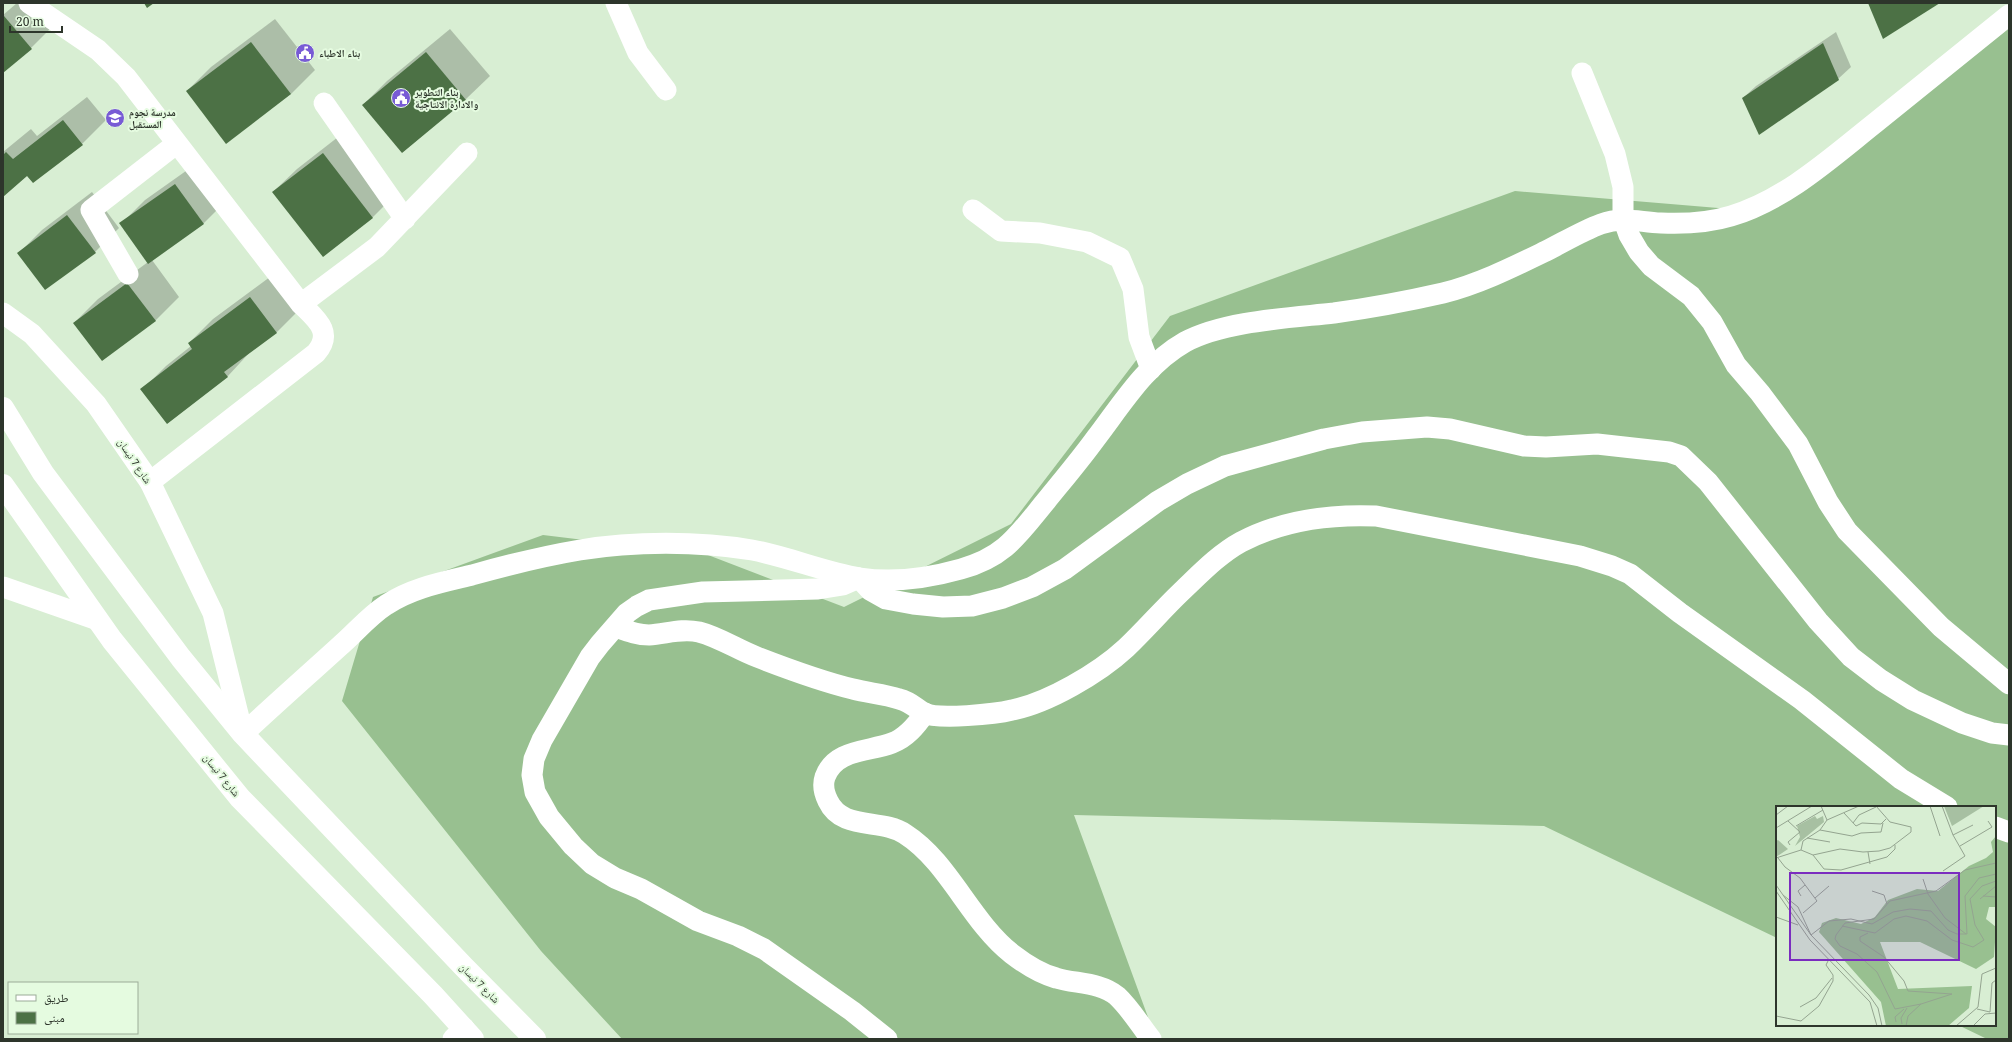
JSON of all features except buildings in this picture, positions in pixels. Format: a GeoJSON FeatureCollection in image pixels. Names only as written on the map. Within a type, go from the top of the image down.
{"type":"FeatureCollection","features":[{"type":"Feature","properties":{"kind":"main road","name":"شارع 7 نيسان"},"geometry":{"type":"LineString","coordinates":[[3,408],[48,480],[181,658],[243,734],[463,966],[535,1039]]}},
{"type":"Feature","properties":{"kind":"main road","name":"شارع 7 نيسان"},"geometry":{"type":"LineString","coordinates":[[3,485],[112,640],[240,798],[463,1035]]}},
{"type":"Feature","properties":{"kind":"street"},"geometry":{"type":"LineString","coordinates":[[30,3],[112,62],[301,304],[319,322],[324,330],[322,347],[316,353],[150,482]]}},
{"type":"Feature","properties":{"kind":"street"},"geometry":{"type":"LineString","coordinates":[[616,3],[638,53],[666,90]]}},
{"type":"Feature","properties":{"kind":"street"},"geometry":{"type":"LineString","coordinates":[[243,734],[383,607],[400,597],[423,589],[487,571],[585,549],[633,545],[689,545],[755,551],[859,578],[891,580],[957,570],[979,563],[999,553],[1024,530],[1100,434],[1120,404],[1151,369],[1181,344],[1195,337],[1269,320],[1338,312],[1442,293],[1472,285],[1546,251],[1585,230],[1606,222],[1623,218],[1657,223],[1692,223],[1716,220],[1758,206],[1790,188],[1845,147],[2009,15]]}},
{"type":"Feature","properties":{"kind":"street"},"geometry":{"type":"LineString","coordinates":[[1582,73],[1615,154],[1623,187],[1623,218],[1629,234],[1639,252],[1651,266],[1691,296],[1712,322],[1736,365],[1760,393],[1798,444],[1828,502],[1847,530],[1941,627],[2009,684]]}},
{"type":"Feature","properties":{"kind":"street"},"geometry":{"type":"LineString","coordinates":[[324,103],[405,219]]}},
{"type":"Feature","properties":{"kind":"street"},"geometry":{"type":"LineString","coordinates":[[128,274],[91,210],[176,144]]}},
{"type":"Feature","properties":{"kind":"street"},"geometry":{"type":"LineString","coordinates":[[301,304],[360,261],[391,234],[467,153]]}},
{"type":"Feature","properties":{"kind":"street"},"geometry":{"type":"LineString","coordinates":[[973,210],[1001,231],[1040,233],[1087,242],[1120,258],[1133,289],[1139,337],[1151,369]]}},
{"type":"Feature","properties":{"kind":"street","name":"شارع 7 نيسان"},"geometry":{"type":"LineString","coordinates":[[3,313],[32,334],[96,404],[150,482],[213,612],[243,734]]}},
{"type":"Feature","properties":{"kind":"street"},"geometry":{"type":"LineString","coordinates":[[859,578],[870,590],[886,599],[913,604],[943,607],[972,606],[1003,598],[1032,587],[1065,569],[1158,501],[1187,484],[1225,466],[1324,439],[1362,432],[1427,427],[1450,429],[1524,446],[1546,447],[1596,444],[1669,452],[1681,456],[1708,482],[1818,621],[1851,657],[1880,680],[1913,700],[1962,723],[1992,733],[2009,735]]}},
{"type":"Feature","properties":{"kind":"street"},"geometry":{"type":"LineString","coordinates":[[616,627],[634,633],[649,635],[683,630],[701,632],[754,656],[808,676],[852,689],[898,698],[913,704],[925,713],[942,716],[984,714],[1012,710],[1035,703],[1101,669],[1126,649],[1190,583],[1217,559],[1239,543],[1286,524],[1313,518],[1344,515],[1376,516],[1580,556],[1630,574],[1680,613],[1802,700],[1902,778],[1946,806]]}},
{"type":"Feature","properties":{"kind":"street"},"geometry":{"type":"LineString","coordinates":[[859,578],[843,585],[818,589],[703,592],[649,600],[627,613],[590,657],[542,740],[534,759],[532,775],[535,792],[549,817],[573,846],[592,864],[615,878],[641,889],[691,918],[764,949],[840,1002],[887,1039]]}},
{"type":"Feature","properties":{"kind":"street"},"geometry":{"type":"LineString","coordinates":[[3,587],[98,620]]}},
{"type":"Feature","properties":{"kind":"street"},"geometry":{"type":"LineString","coordinates":[[925,713],[905,736],[892,743],[856,752],[840,758],[830,767],[824,779],[824,792],[830,806],[841,816],[853,821],[891,828],[905,834],[923,848],[971,909],[1011,953],[1043,973],[1057,979],[1093,985],[1116,996],[1151,1039]]}},
{"type":"Feature","properties":{"kind":"street"},"geometry":{"type":"LineString","coordinates":[[1996,826],[2009,832]]}},
{"type":"Feature","properties":{"kind":"green space"},"geometry":{"type":"Polygon","coordinates":[[[2009,19],[2009,1039],[1987,1039],[1960,1026],[1996,1026],[1996,806],[1776,806],[1776,938],[1544,826],[1074,815],[1156,1039],[622,1039],[541,951],[342,701],[373,597],[543,535],[708,555],[844,607],[1011,524],[1170,316],[1515,191],[1766,212],[2009,19]]]}},
{"type":"Feature","properties":{"kind":"place","name":"بناء الاطباء"},"geometry":{"type":"Point","coordinates":[305,53]}},
{"type":"Feature","properties":{"kind":"place","name":"بناء التطوير والادارة الانتاجية"},"geometry":{"type":"Point","coordinates":[401,98]}},
{"type":"Feature","properties":{"kind":"place","name":"مدرسة نجوم المستقبل"},"geometry":{"type":"Point","coordinates":[115,118]}}]}
